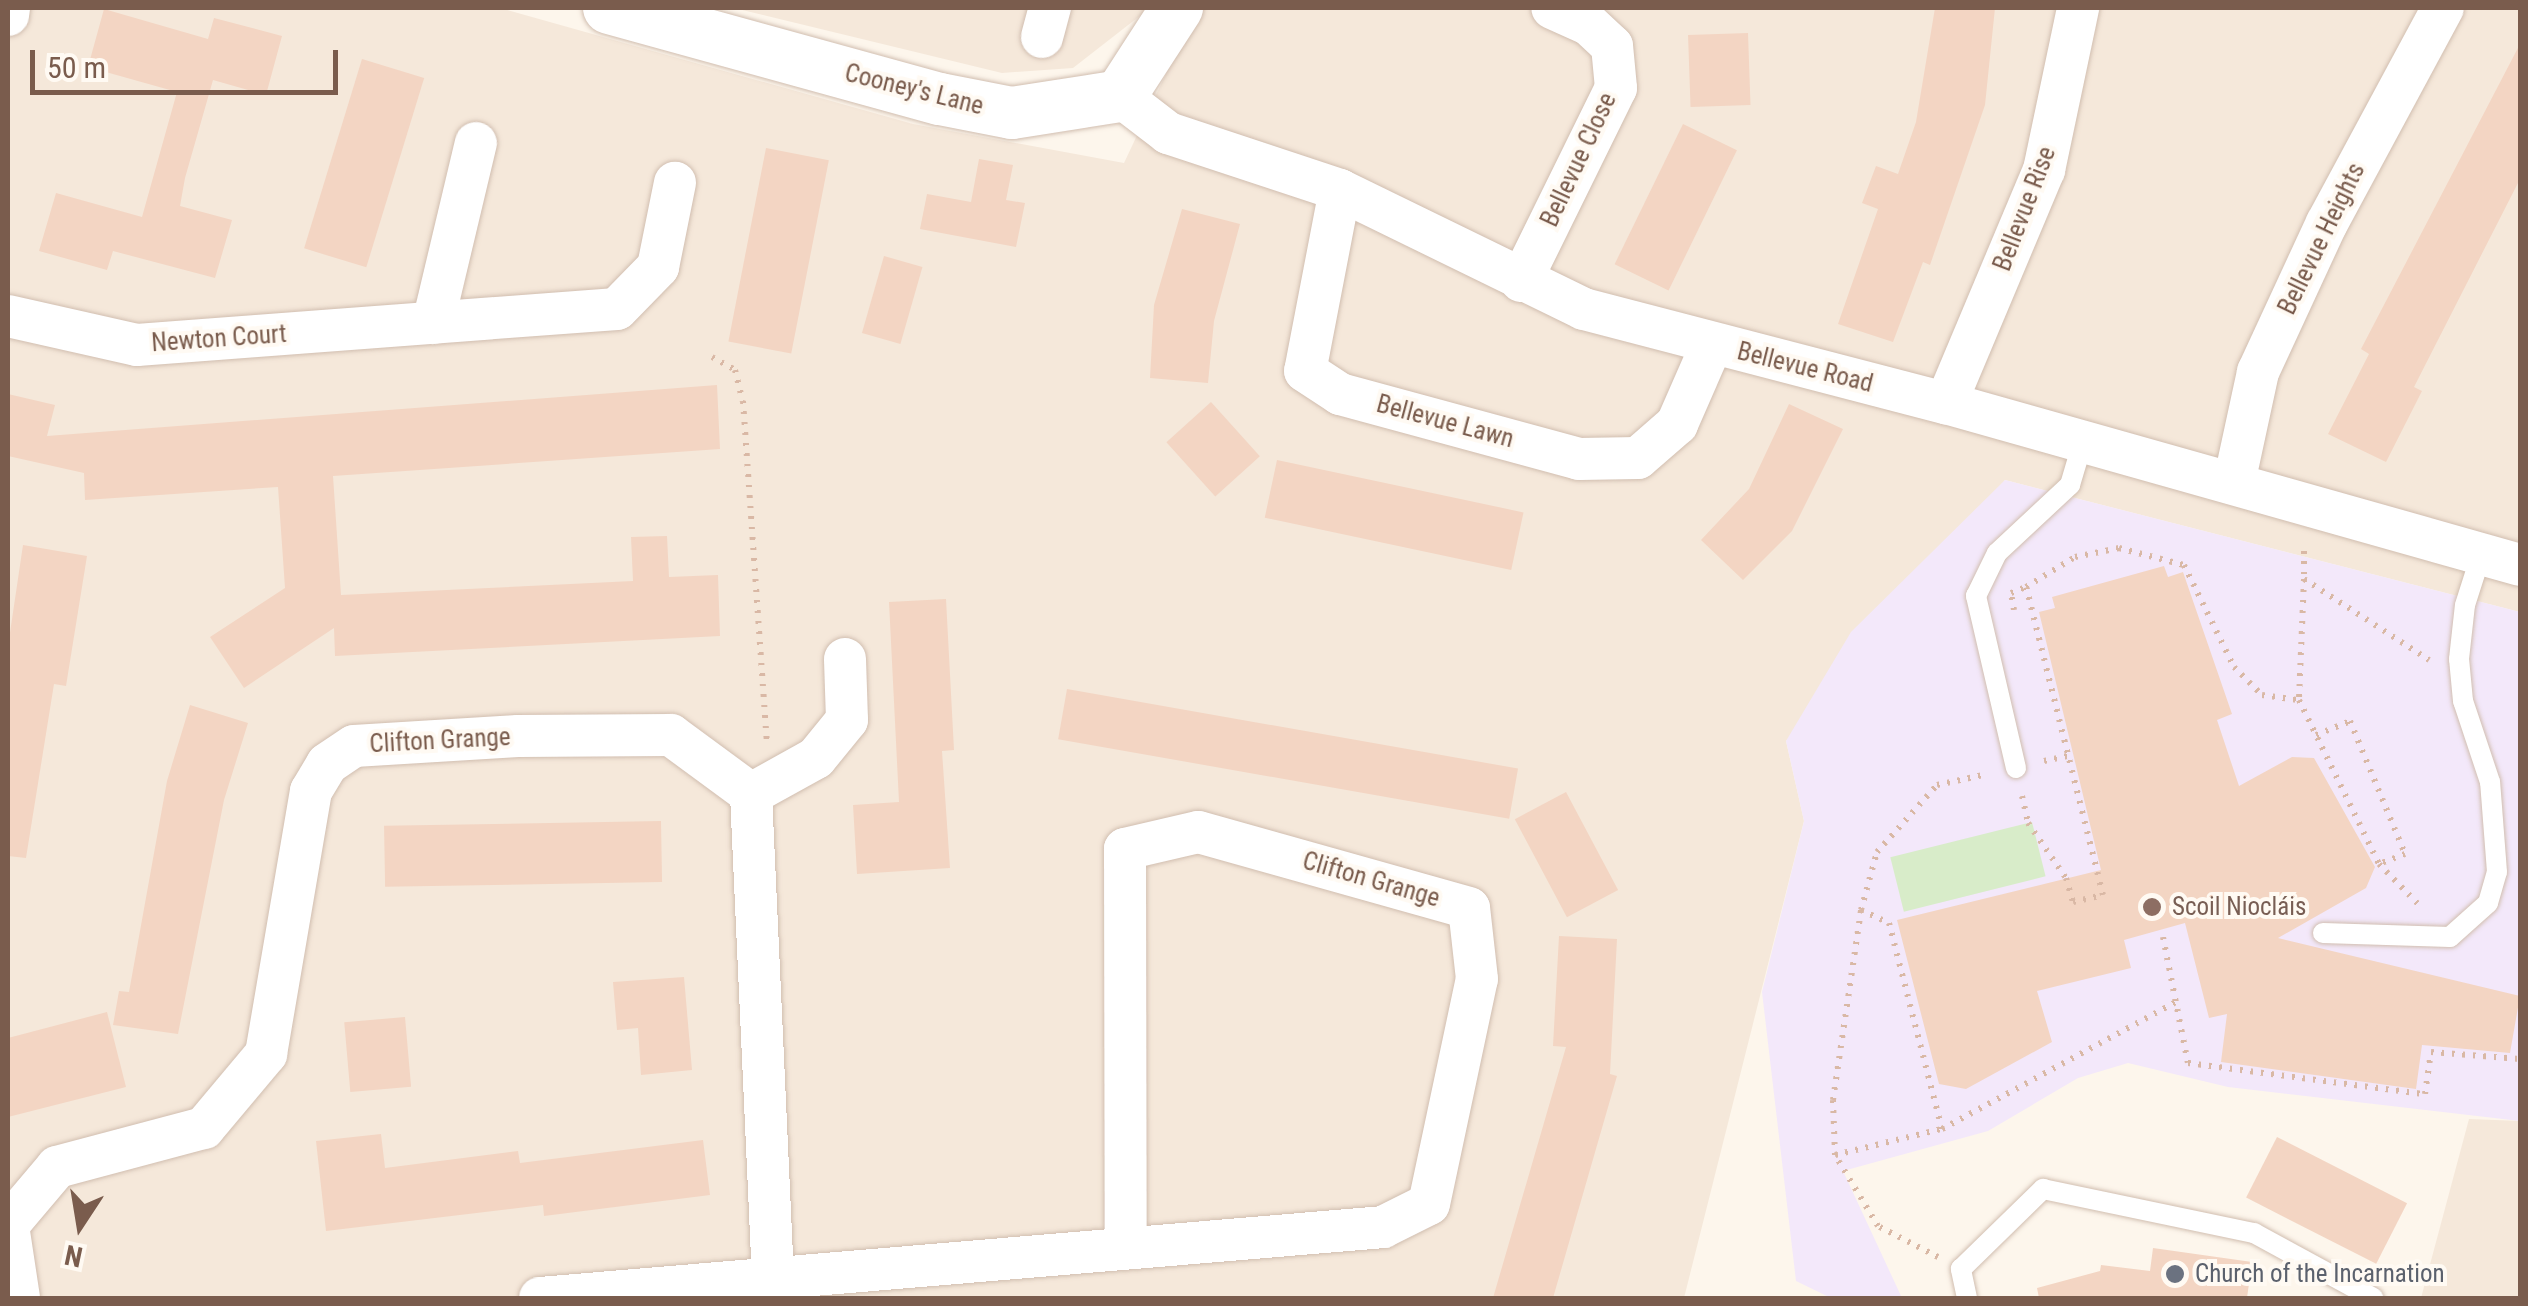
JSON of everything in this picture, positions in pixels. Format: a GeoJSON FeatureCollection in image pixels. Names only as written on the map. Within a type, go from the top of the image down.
{"type":"FeatureCollection","features":[{"type":"Feature","properties":{"kind":"street"},"geometry":{"type":"LineString","coordinates":[[8,15],[10,8]]}},
{"type":"Feature","properties":{"kind":"street","name":"Cooney's Lane"},"geometry":{"type":"LineString","coordinates":[[609,8],[940,100],[1012,112],[1120,96]]}},
{"type":"Feature","properties":{"kind":"street"},"geometry":{"type":"LineString","coordinates":[[1120,96],[1177,8]]}},
{"type":"Feature","properties":{"kind":"street","name":"Bellevue Close"},"geometry":{"type":"LineString","coordinates":[[1521,282],[1616,88],[1612,46],[1588,24],[1552,8]]}},
{"type":"Feature","properties":{"kind":"street","name":"Bellevue Rise"},"geometry":{"type":"LineString","coordinates":[[1946,402],[2044,170],[2078,8]]}},
{"type":"Feature","properties":{"kind":"street","name":"Bellevue Heights"},"geometry":{"type":"LineString","coordinates":[[2234,483],[2258,372],[2327,223],[2443,8]]}},
{"type":"Feature","properties":{"kind":"street","name":"Bellevue Road"},"geometry":{"type":"LineString","coordinates":[[1120,96],[1168,133],[1340,190],[1521,282],[1584,309],[1711,346],[1946,402],[2501,560]]}},
{"type":"Feature","properties":{"kind":"street"},"geometry":{"type":"LineString","coordinates":[[433,323],[476,143]]}},
{"type":"Feature","properties":{"kind":"street","name":"Newton Court"},"geometry":{"type":"LineString","coordinates":[[8,316],[137,345],[617,309],[658,267],[676,183]]}},
{"type":"Feature","properties":{"kind":"street","name":"Bellevue Lawn"},"geometry":{"type":"LineString","coordinates":[[1340,190],[1305,371],[1340,394],[1579,459],[1638,458],[1677,424],[1711,346]]}},
{"type":"Feature","properties":{"kind":"street"},"geometry":{"type":"LineString","coordinates":[[773,1279],[765,784],[816,758],[847,720],[845,659]]}},
{"type":"Feature","properties":{"kind":"street","name":"Clifton Grange"},"geometry":{"type":"LineString","coordinates":[[19,1298],[8,1226],[57,1167],[204,1128],[266,1054],[310,791],[327,764],[354,746],[671,735],[765,784]]}},
{"type":"Feature","properties":{"kind":"street","name":"Clifton Grange"},"geometry":{"type":"LineString","coordinates":[[540,1298],[1383,1227],[1430,1204],[1477,979],[1469,908],[1198,832],[1125,848],[1126,1246]]}},
{"type":"Feature","properties":{"kind":"lane"},"geometry":{"type":"LineString","coordinates":[[2016,768],[1976,596],[1998,553],[2070,485],[2082,440]]}},
{"type":"Feature","properties":{"kind":"lane"},"geometry":{"type":"LineString","coordinates":[[2323,933],[2450,937],[2488,903],[2497,872],[2490,782],[2461,676],[2465,605],[2501,560]]}},
{"type":"Feature","properties":{"kind":"lane"},"geometry":{"type":"LineString","coordinates":[[1967,1298],[1961,1269],[2043,1189],[2254,1233],[2373,1298]]}},
{"type":"Feature","properties":{"kind":"path"},"geometry":{"type":"LineString","coordinates":[[712,357],[734,370],[743,401],[765,784]]}},
{"type":"Feature","properties":{"kind":"path"},"geometry":{"type":"LineString","coordinates":[[2016,768],[2028,823],[2066,878],[2073,902],[2103,896],[2026,587],[2075,557],[2119,548],[2184,565],[2234,668],[2262,695],[2298,700]]}},
{"type":"Feature","properties":{"kind":"path"},"geometry":{"type":"LineString","coordinates":[[2304,551],[2298,700],[2379,864],[2450,937]]}},
{"type":"Feature","properties":{"kind":"path"},"geometry":{"type":"LineString","coordinates":[[2304,579],[2461,676]]}},
{"type":"Feature","properties":{"kind":"path"},"geometry":{"type":"LineString","coordinates":[[2316,735],[2350,721],[2405,854],[2379,864]]}},
{"type":"Feature","properties":{"kind":"path"},"geometry":{"type":"LineString","coordinates":[[1961,1269],[1878,1226],[1835,1155],[1833,1100],[1861,910],[1877,852],[1937,785],[2068,756]]}},
{"type":"Feature","properties":{"kind":"path"},"geometry":{"type":"LineString","coordinates":[[1861,910],[1890,922],[1942,1129]]}},
{"type":"Feature","properties":{"kind":"path"},"geometry":{"type":"LineString","coordinates":[[2163,938],[2188,1063],[2424,1094],[2431,1052],[2520,1060]]}},
{"type":"Feature","properties":{"kind":"path"},"geometry":{"type":"LineString","coordinates":[[1835,1155],[1942,1129],[2176,1002]]}},
{"type":"Feature","properties":{"kind":"shaded area"},"geometry":{"type":"Polygon","coordinates":[[[8,8],[500,8],[913,124],[1124,163],[1197,8],[2520,8],[2520,612],[2005,480],[1786,741],[1804,821],[1684,1298],[8,1298],[8,8]]]}},
{"type":"Feature","properties":{"kind":"shaded area"},"geometry":{"type":"Polygon","coordinates":[[[734,8],[1150,8],[1073,68],[1002,73],[734,8]]]}},
{"type":"Feature","properties":{"kind":"shaded area","name":"Scoil Niocláis"},"geometry":{"type":"Polygon","coordinates":[[[2005,480],[2520,612],[2520,1121],[2228,1087],[2128,1063],[2078,1078],[1988,1131],[1843,1171],[1902,1298],[1831,1298],[1796,1281],[1762,992],[1804,821],[1786,741],[1851,632],[2005,480]]]}},
{"type":"Feature","properties":{"kind":"shaded area"},"geometry":{"type":"Polygon","coordinates":[[[2469,1119],[2520,1121],[2520,1298],[2421,1298],[2469,1119]]]}},
{"type":"Feature","properties":{"kind":"green space"},"geometry":{"type":"Polygon","coordinates":[[[2032,822],[2046,876],[1904,912],[1890,857],[2032,822]]]}},
{"type":"Feature","properties":{"kind":"building"},"geometry":{"type":"Polygon","coordinates":[[[1935,8],[1995,8],[1985,105],[1930,265],[1923,262],[1893,342],[1838,324],[1878,209],[1862,203],[1876,166],[1898,174],[1916,122],[1935,8]]]}},
{"type":"Feature","properties":{"kind":"building"},"geometry":{"type":"Polygon","coordinates":[[[104,9],[208,39],[214,18],[282,36],[266,95],[213,80],[185,178],[180,206],[232,220],[215,278],[113,251],[107,270],[39,251],[56,193],[142,217],[177,92],[88,67],[104,9]]]}},
{"type":"Feature","properties":{"kind":"building"},"geometry":{"type":"Polygon","coordinates":[[[1748,33],[1751,105],[1691,107],[1688,35],[1748,33]]]}},
{"type":"Feature","properties":{"kind":"building"},"geometry":{"type":"Polygon","coordinates":[[[2520,44],[2520,179],[2414,387],[2422,391],[2386,462],[2328,434],[2369,354],[2361,349],[2520,44]]]}},
{"type":"Feature","properties":{"kind":"building"},"geometry":{"type":"Polygon","coordinates":[[[362,59],[424,78],[366,267],[304,248],[362,59]]]}},
{"type":"Feature","properties":{"kind":"building"},"geometry":{"type":"Polygon","coordinates":[[[1683,124],[1737,150],[1669,291],[1615,264],[1683,124]]]}},
{"type":"Feature","properties":{"kind":"building"},"geometry":{"type":"Polygon","coordinates":[[[766,148],[829,160],[791,354],[728,341],[766,148]]]}},
{"type":"Feature","properties":{"kind":"building"},"geometry":{"type":"Polygon","coordinates":[[[979,159],[1013,165],[1006,200],[1025,203],[1016,247],[920,229],[927,194],[971,202],[979,159]]]}},
{"type":"Feature","properties":{"kind":"building"},"geometry":{"type":"Polygon","coordinates":[[[1182,209],[1240,224],[1214,321],[1208,383],[1150,378],[1154,305],[1182,209]]]}},
{"type":"Feature","properties":{"kind":"building"},"geometry":{"type":"Polygon","coordinates":[[[884,256],[922,267],[900,344],[862,333],[884,256]]]}},
{"type":"Feature","properties":{"kind":"building"},"geometry":{"type":"Polygon","coordinates":[[[717,385],[720,449],[333,476],[341,595],[633,581],[631,537],[667,536],[669,577],[718,575],[720,636],[335,656],[334,628],[244,688],[210,637],[285,588],[278,487],[85,500],[84,473],[8,456],[8,394],[55,405],[47,436],[717,385]]]}},
{"type":"Feature","properties":{"kind":"building"},"geometry":{"type":"Polygon","coordinates":[[[1211,402],[1260,456],[1215,496],[1166,442],[1211,402]]]}},
{"type":"Feature","properties":{"kind":"building"},"geometry":{"type":"Polygon","coordinates":[[[1789,404],[1843,429],[1792,531],[1743,580],[1701,540],[1749,489],[1789,404]]]}},
{"type":"Feature","properties":{"kind":"building"},"geometry":{"type":"Polygon","coordinates":[[[1277,460],[1523,512],[1511,570],[1265,518],[1277,460]]]}},
{"type":"Feature","properties":{"kind":"building"},"geometry":{"type":"Polygon","coordinates":[[[23,545],[87,556],[66,686],[54,684],[26,858],[8,856],[8,646],[23,545]]]}},
{"type":"Feature","properties":{"kind":"building"},"geometry":{"type":"Polygon","coordinates":[[[2164,566],[2168,577],[2183,572],[2232,714],[2217,720],[2239,786],[2292,757],[2314,758],[2375,867],[2366,888],[2278,938],[2520,996],[2510,1053],[2422,1045],[2416,1089],[2221,1062],[2227,1014],[2209,1018],[2185,923],[2124,940],[2131,968],[2037,991],[2052,1042],[1966,1089],[1939,1084],[1897,920],[2101,870],[2039,612],[2055,608],[2052,597],[2164,566]]]}},
{"type":"Feature","properties":{"kind":"building"},"geometry":{"type":"Polygon","coordinates":[[[946,599],[954,750],[942,751],[950,868],[857,874],[853,805],[899,802],[889,602],[946,599]]]}},
{"type":"Feature","properties":{"kind":"building"},"geometry":{"type":"Polygon","coordinates":[[[1067,689],[1518,769],[1509,819],[1058,739],[1067,689]]]}},
{"type":"Feature","properties":{"kind":"building"},"geometry":{"type":"Polygon","coordinates":[[[190,705],[248,723],[224,800],[178,1034],[113,1025],[119,991],[129,992],[167,781],[190,705]]]}},
{"type":"Feature","properties":{"kind":"building"},"geometry":{"type":"Polygon","coordinates":[[[1566,792],[1618,890],[1567,917],[1515,819],[1566,792]]]}},
{"type":"Feature","properties":{"kind":"building"},"geometry":{"type":"Polygon","coordinates":[[[661,821],[662,882],[385,887],[384,826],[661,821]]]}},
{"type":"Feature","properties":{"kind":"building"},"geometry":{"type":"Polygon","coordinates":[[[1559,936],[1617,939],[1610,1074],[1617,1076],[1553,1298],[1493,1298],[1566,1047],[1553,1046],[1559,936]]]}},
{"type":"Feature","properties":{"kind":"building"},"geometry":{"type":"Polygon","coordinates":[[[684,977],[692,1070],[641,1075],[638,1028],[617,1030],[613,982],[684,977]]]}},
{"type":"Feature","properties":{"kind":"building"},"geometry":{"type":"Polygon","coordinates":[[[107,1012],[126,1087],[8,1117],[8,1038],[107,1012]]]}},
{"type":"Feature","properties":{"kind":"building"},"geometry":{"type":"Polygon","coordinates":[[[405,1017],[411,1087],[350,1092],[344,1022],[405,1017]]]}},
{"type":"Feature","properties":{"kind":"building"},"geometry":{"type":"Polygon","coordinates":[[[381,1134],[385,1168],[518,1151],[520,1163],[703,1140],[710,1195],[544,1216],[543,1205],[326,1231],[316,1141],[381,1134]]]}},
{"type":"Feature","properties":{"kind":"building"},"geometry":{"type":"Polygon","coordinates":[[[2277,1137],[2407,1203],[2376,1264],[2246,1198],[2277,1137]]]}},
{"type":"Feature","properties":{"kind":"building","name":"Church of the Incarnation"},"geometry":{"type":"Polygon","coordinates":[[[2153,1248],[2252,1262],[2247,1298],[2039,1298],[2037,1288],[2100,1271],[2101,1265],[2150,1271],[2153,1248]]]}},
{"type":"Feature","properties":{"kind":"place","name":"Scoil Niocláis"},"geometry":{"type":"Point","coordinates":[2152,907]}},
{"type":"Feature","properties":{"kind":"place","name":"Church of the Incarnation"},"geometry":{"type":"Point","coordinates":[2175,1274]}}]}
